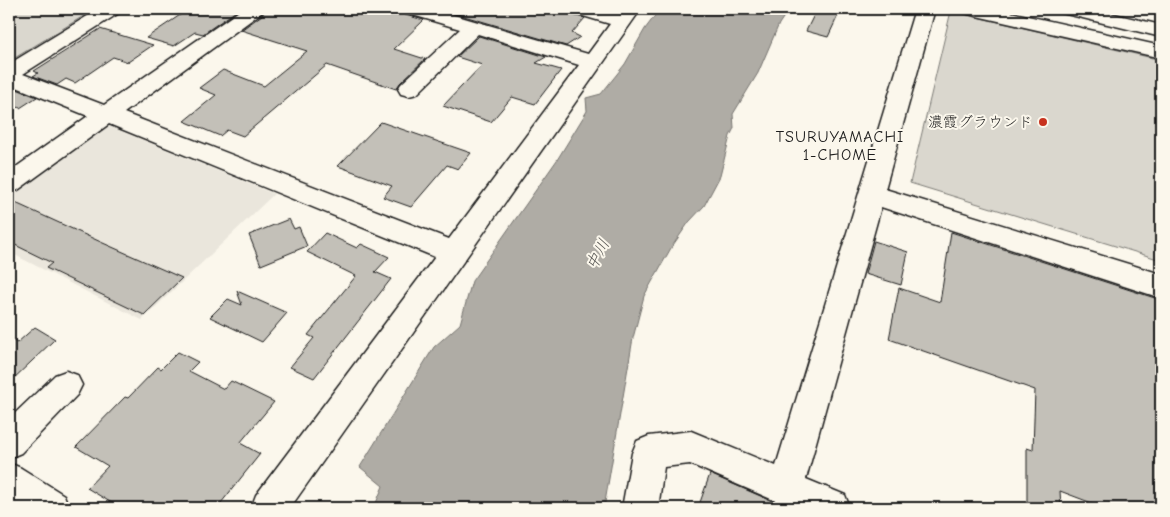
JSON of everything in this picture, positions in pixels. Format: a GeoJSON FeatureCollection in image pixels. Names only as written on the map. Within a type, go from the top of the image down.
{"type":"FeatureCollection","features":[{"type":"Feature","properties":{"kind":"street"},"geometry":{"type":"LineString","coordinates":[[9,74],[112,9]]}},
{"type":"Feature","properties":{"kind":"street"},"geometry":{"type":"LineString","coordinates":[[9,184],[254,9]]}},
{"type":"Feature","properties":{"kind":"street"},"geometry":{"type":"LineString","coordinates":[[269,508],[627,15],[580,9]]}},
{"type":"Feature","properties":{"kind":"street"},"geometry":{"type":"LineString","coordinates":[[786,489],[925,9]]}},
{"type":"Feature","properties":{"kind":"street"},"geometry":{"type":"LineString","coordinates":[[972,9],[1160,52]]}},
{"type":"Feature","properties":{"kind":"street"},"geometry":{"type":"LineString","coordinates":[[1069,9],[1161,20]]}},
{"type":"Feature","properties":{"kind":"street"},"geometry":{"type":"LineString","coordinates":[[422,10],[593,62]]}},
{"type":"Feature","properties":{"kind":"street"},"geometry":{"type":"LineString","coordinates":[[1130,16],[1161,31]]}},
{"type":"Feature","properties":{"kind":"street"},"geometry":{"type":"LineString","coordinates":[[409,89],[474,27]]}},
{"type":"Feature","properties":{"kind":"street"},"geometry":{"type":"LineString","coordinates":[[9,74],[106,115],[455,253]]}},
{"type":"Feature","properties":{"kind":"street"},"geometry":{"type":"LineString","coordinates":[[871,194],[1161,286]]}},
{"type":"Feature","properties":{"kind":"street"},"geometry":{"type":"LineString","coordinates":[[9,442],[66,385]]}},
{"type":"Feature","properties":{"kind":"street"},"geometry":{"type":"LineString","coordinates":[[640,508],[649,453],[690,447],[832,508]]}},
{"type":"Feature","properties":{"kind":"street"},"geometry":{"type":"LineString","coordinates":[[9,480],[51,508]]}},
{"type":"Feature","properties":{"kind":"shaded area"},"geometry":{"type":"Polygon","coordinates":[[[9,9],[95,9],[13,59],[9,59],[9,9]]]}},
{"type":"Feature","properties":{"kind":"shaded area","name":"濃霞グラウンド"},"geometry":{"type":"Polygon","coordinates":[[[951,11],[1161,60],[1161,260],[910,183],[951,11]]]}},
{"type":"Feature","properties":{"kind":"shaded area"},"geometry":{"type":"Polygon","coordinates":[[[101,123],[274,194],[142,320],[9,252],[9,189],[101,123]]]}},
{"type":"Feature","properties":{"kind":"water","name":"中川"},"geometry":{"type":"Polygon","coordinates":[[[660,9],[789,9],[779,24],[758,73],[733,114],[734,128],[730,136],[720,176],[704,206],[689,222],[671,248],[644,296],[633,338],[604,508],[374,508],[383,486],[360,467],[434,347],[460,324],[472,281],[557,160],[587,111],[586,98],[601,94],[625,64],[645,29],[660,9]]]}},
{"type":"Feature","properties":{"kind":"building"},"geometry":{"type":"Polygon","coordinates":[[[189,9],[239,9],[203,34],[195,32],[174,46],[146,38],[189,9]]]}},
{"type":"Feature","properties":{"kind":"building"},"geometry":{"type":"Polygon","coordinates":[[[266,9],[401,9],[405,15],[424,20],[394,49],[425,59],[396,89],[327,65],[243,136],[227,130],[220,136],[184,121],[216,95],[199,88],[223,70],[264,86],[307,51],[241,30],[262,15],[266,9]]]}},
{"type":"Feature","properties":{"kind":"building"},"geometry":{"type":"Polygon","coordinates":[[[447,9],[562,9],[569,11],[572,15],[585,18],[572,33],[580,37],[566,46],[447,11],[447,9]]]}},
{"type":"Feature","properties":{"kind":"building"},"geometry":{"type":"Polygon","coordinates":[[[817,9],[841,9],[828,37],[806,31],[817,9]]]}},
{"type":"Feature","properties":{"kind":"building"},"geometry":{"type":"Polygon","coordinates":[[[100,29],[153,45],[128,62],[113,57],[75,83],[66,79],[57,85],[33,76],[38,73],[34,71],[100,29]]]}},
{"type":"Feature","properties":{"kind":"building"},"geometry":{"type":"Polygon","coordinates":[[[479,36],[546,57],[536,63],[561,70],[535,104],[512,97],[491,122],[443,106],[482,65],[457,57],[479,36]]]}},
{"type":"Feature","properties":{"kind":"building"},"geometry":{"type":"Polygon","coordinates":[[[14,88],[37,97],[20,108],[9,104],[9,91],[14,88]]]}},
{"type":"Feature","properties":{"kind":"building"},"geometry":{"type":"Polygon","coordinates":[[[381,122],[471,153],[458,169],[447,165],[411,207],[383,197],[392,186],[338,166],[381,122]]]}},
{"type":"Feature","properties":{"kind":"building"},"geometry":{"type":"Polygon","coordinates":[[[9,200],[182,278],[144,315],[46,268],[52,263],[9,242],[9,200]]]}},
{"type":"Feature","properties":{"kind":"building"},"geometry":{"type":"Polygon","coordinates":[[[289,219],[294,229],[299,227],[307,246],[261,265],[249,235],[289,219]]]}},
{"type":"Feature","properties":{"kind":"building"},"geometry":{"type":"Polygon","coordinates":[[[951,232],[1161,300],[1161,508],[1105,508],[1060,491],[1061,508],[1027,508],[1027,448],[1033,450],[1035,390],[889,339],[899,288],[940,302],[951,232]]]}},
{"type":"Feature","properties":{"kind":"building"},"geometry":{"type":"Polygon","coordinates":[[[325,233],[357,248],[361,244],[389,257],[375,272],[391,279],[314,378],[290,367],[314,338],[308,335],[356,276],[307,252],[325,233]]]}},
{"type":"Feature","properties":{"kind":"building"},"geometry":{"type":"Polygon","coordinates":[[[874,241],[908,252],[901,285],[865,274],[874,241]]]}},
{"type":"Feature","properties":{"kind":"building"},"geometry":{"type":"Polygon","coordinates":[[[237,291],[287,313],[262,342],[210,317],[228,299],[242,305],[237,291]]]}},
{"type":"Feature","properties":{"kind":"building"},"geometry":{"type":"Polygon","coordinates":[[[35,327],[55,339],[9,383],[9,338],[17,343],[35,327]]]}},
{"type":"Feature","properties":{"kind":"building"},"geometry":{"type":"Polygon","coordinates":[[[178,352],[198,362],[189,371],[224,389],[231,381],[274,402],[240,443],[260,454],[217,508],[120,508],[87,488],[108,466],[76,447],[125,397],[128,398],[158,367],[161,369],[178,352]]]}},
{"type":"Feature","properties":{"kind":"building"},"geometry":{"type":"Polygon","coordinates":[[[710,474],[788,508],[698,508],[710,474]]]}},
{"type":"Feature","properties":{"kind":"place","name":"濃霞グラウンド"},"geometry":{"type":"Point","coordinates":[1043,122]}},
{"type":"Feature","properties":{"kind":"district","name":"TSURUYAMACHI 1-CHOME"},"geometry":{"type":"Point","coordinates":[840,145]}}]}
